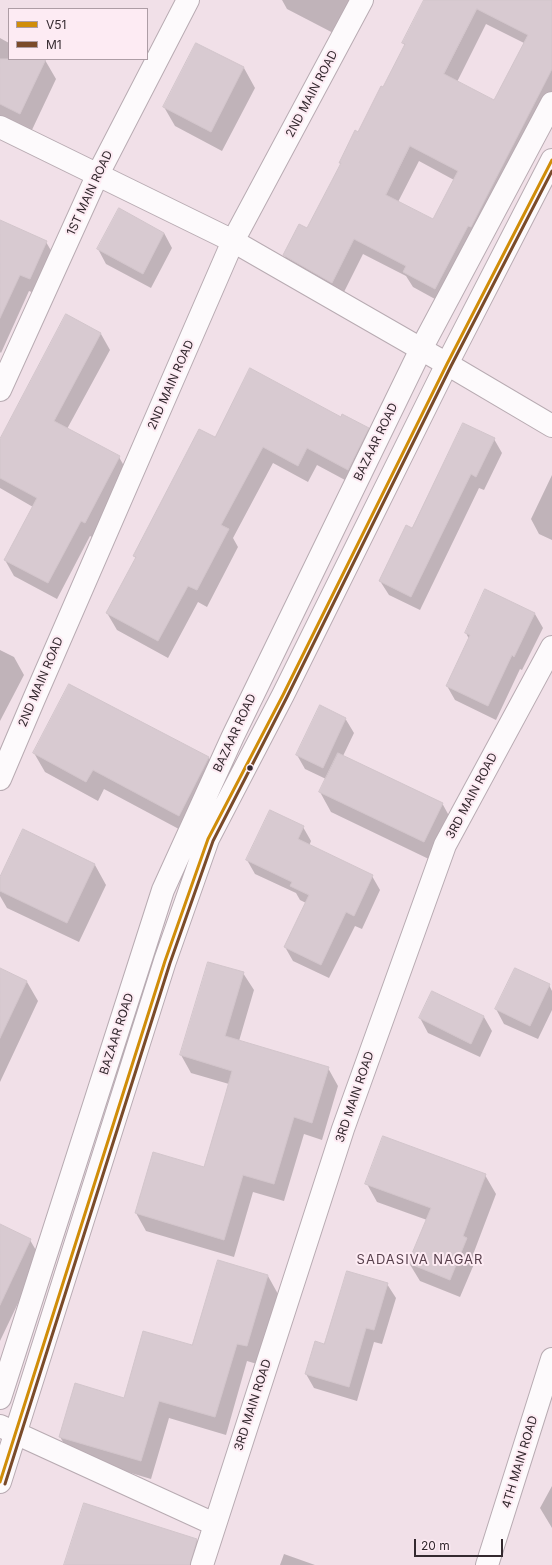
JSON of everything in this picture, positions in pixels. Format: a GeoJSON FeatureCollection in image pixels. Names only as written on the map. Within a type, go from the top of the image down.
{"type":"FeatureCollection","features":[{"type":"Feature","properties":{"kind":"street","name":"1ST MAIN ROAD"},"geometry":{"type":"LineString","coordinates":[[0,390],[97,176],[188,0]]}},
{"type":"Feature","properties":{"kind":"street","name":"2ND MAIN ROAD"},"geometry":{"type":"LineString","coordinates":[[0,780],[233,241],[362,0]]}},
{"type":"Feature","properties":{"kind":"street","name":"BAZAAR ROAD"},"geometry":{"type":"LineString","coordinates":[[0,1398],[163,890],[233,736],[421,349],[552,103]]}},
{"type":"Feature","properties":{"kind":"street"},"geometry":{"type":"LineString","coordinates":[[0,127],[97,176],[233,241],[552,426]]}},
{"type":"Feature","properties":{"kind":"street","name":"BAZAAR ROAD"},"geometry":{"type":"LineString","coordinates":[[0,1482],[8,1430],[165,961],[208,839],[283,695],[447,364],[552,160]]}},
{"type":"Feature","properties":{"kind":"street","name":"3RD MAIN ROAD"},"geometry":{"type":"LineString","coordinates":[[202,1565],[214,1524],[343,1130],[445,846],[552,647]]}},
{"type":"Feature","properties":{"kind":"street","name":"4TH MAIN ROAD"},"geometry":{"type":"LineString","coordinates":[[487,1565],[552,1359]]}},
{"type":"Feature","properties":{"kind":"street"},"geometry":{"type":"LineString","coordinates":[[8,1430],[214,1524]]}},
{"type":"Feature","properties":{"kind":"building"},"geometry":{"type":"Polygon","coordinates":[[[424,0],[552,0],[552,69],[471,227],[468,226],[435,289],[403,272],[406,266],[354,239],[332,283],[283,255],[299,224],[307,228],[341,163],[339,163],[355,130],[358,132],[381,86],[383,87],[405,44],[402,43],[424,0]],[[477,9],[444,74],[494,100],[528,35],[477,9]],[[410,146],[386,195],[433,219],[458,171],[410,146]]]}},
{"type":"Feature","properties":{"kind":"building"},"geometry":{"type":"Polygon","coordinates":[[[196,43],[244,67],[211,132],[163,107],[196,43]]]}},
{"type":"Feature","properties":{"kind":"building"},"geometry":{"type":"Polygon","coordinates":[[[0,59],[46,60],[20,114],[0,104],[0,59]]]}},
{"type":"Feature","properties":{"kind":"building"},"geometry":{"type":"Polygon","coordinates":[[[119,208],[164,233],[143,274],[97,249],[119,208]]]}},
{"type":"Feature","properties":{"kind":"building"},"geometry":{"type":"Polygon","coordinates":[[[0,220],[47,241],[30,279],[20,275],[0,318],[0,220]]]}},
{"type":"Feature","properties":{"kind":"building"},"geometry":{"type":"Polygon","coordinates":[[[66,314],[101,333],[54,421],[120,456],[85,523],[81,521],[48,583],[4,560],[37,498],[0,478],[0,439],[66,314]]]}},
{"type":"Feature","properties":{"kind":"building"},"geometry":{"type":"Polygon","coordinates":[[[250,368],[341,417],[342,414],[369,428],[348,470],[307,448],[298,466],[263,447],[221,525],[229,529],[197,590],[188,586],[158,641],[106,613],[136,557],[133,556],[199,429],[215,437],[250,368]]]}},
{"type":"Feature","properties":{"kind":"building"},"geometry":{"type":"Polygon","coordinates":[[[463,423],[495,438],[476,477],[471,474],[411,597],[379,581],[406,525],[412,528],[463,423]]]}},
{"type":"Feature","properties":{"kind":"building"},"geometry":{"type":"Polygon","coordinates":[[[485,589],[535,613],[514,657],[512,655],[488,706],[446,686],[470,635],[465,633],[485,589]]]}},
{"type":"Feature","properties":{"kind":"building"},"geometry":{"type":"Polygon","coordinates":[[[69,684],[209,757],[179,816],[93,770],[86,782],[33,753],[69,684]]]}},
{"type":"Feature","properties":{"kind":"building"},"geometry":{"type":"Polygon","coordinates":[[[320,705],[346,718],[323,768],[296,755],[320,705]]]}},
{"type":"Feature","properties":{"kind":"building"},"geometry":{"type":"Polygon","coordinates":[[[338,753],[443,803],[424,842],[319,792],[338,753]]]}},
{"type":"Feature","properties":{"kind":"building"},"geometry":{"type":"Polygon","coordinates":[[[270,810],[304,826],[298,839],[373,875],[354,916],[346,912],[321,965],[284,947],[309,895],[290,886],[292,882],[246,860],[270,810]]]}},
{"type":"Feature","properties":{"kind":"building"},"geometry":{"type":"Polygon","coordinates":[[[23,829],[95,864],[67,923],[0,891],[0,877],[23,829]]]}},
{"type":"Feature","properties":{"kind":"building"},"geometry":{"type":"Polygon","coordinates":[[[208,962],[244,972],[225,1036],[329,1067],[312,1123],[294,1117],[274,1184],[243,1175],[224,1240],[135,1213],[153,1152],[204,1167],[225,1096],[232,1071],[180,1055],[208,962]]]}},
{"type":"Feature","properties":{"kind":"building"},"geometry":{"type":"Polygon","coordinates":[[[0,968],[27,981],[0,1038],[0,968]]]}},
{"type":"Feature","properties":{"kind":"building"},"geometry":{"type":"Polygon","coordinates":[[[515,968],[550,984],[530,1026],[495,1009],[515,968]]]}},
{"type":"Feature","properties":{"kind":"building"},"geometry":{"type":"Polygon","coordinates":[[[432,991],[484,1016],[471,1044],[419,1018],[432,991]]]}},
{"type":"Feature","properties":{"kind":"building"},"geometry":{"type":"Polygon","coordinates":[[[383,1136],[486,1174],[463,1236],[467,1238],[450,1280],[408,1263],[431,1208],[365,1184],[383,1136]]]}},
{"type":"Feature","properties":{"kind":"building"},"geometry":{"type":"Polygon","coordinates":[[[0,1224],[31,1239],[0,1305],[0,1224]]]}},
{"type":"Feature","properties":{"kind":"building"},"geometry":{"type":"Polygon","coordinates":[[[218,1260],[268,1275],[247,1346],[237,1344],[215,1417],[159,1401],[141,1461],[59,1437],[75,1383],[124,1398],[143,1331],[192,1345],[218,1260]]]}},
{"type":"Feature","properties":{"kind":"building"},"geometry":{"type":"Polygon","coordinates":[[[347,1271],[388,1283],[374,1330],[366,1328],[349,1387],[305,1374],[315,1341],[324,1344],[347,1271]]]}},
{"type":"Feature","properties":{"kind":"building"},"geometry":{"type":"Polygon","coordinates":[[[84,1503],[197,1539],[190,1565],[64,1565],[84,1503]]]}},
{"type":"Feature","properties":{"kind":"transit line","name":"V51"},"geometry":{"type":"LineString","coordinates":[[0,1482],[165,961],[208,839],[283,695],[447,364],[552,160]]}},
{"type":"Feature","properties":{"kind":"transit line","name":"M1"},"geometry":{"type":"LineString","coordinates":[[5,1484],[170,963],[213,841],[287,697],[451,366],[552,171]]}},
{"type":"Feature","properties":{"kind":"district","name":"SADASIVA NAGAR"},"geometry":{"type":"Point","coordinates":[420,1260]}}]}
